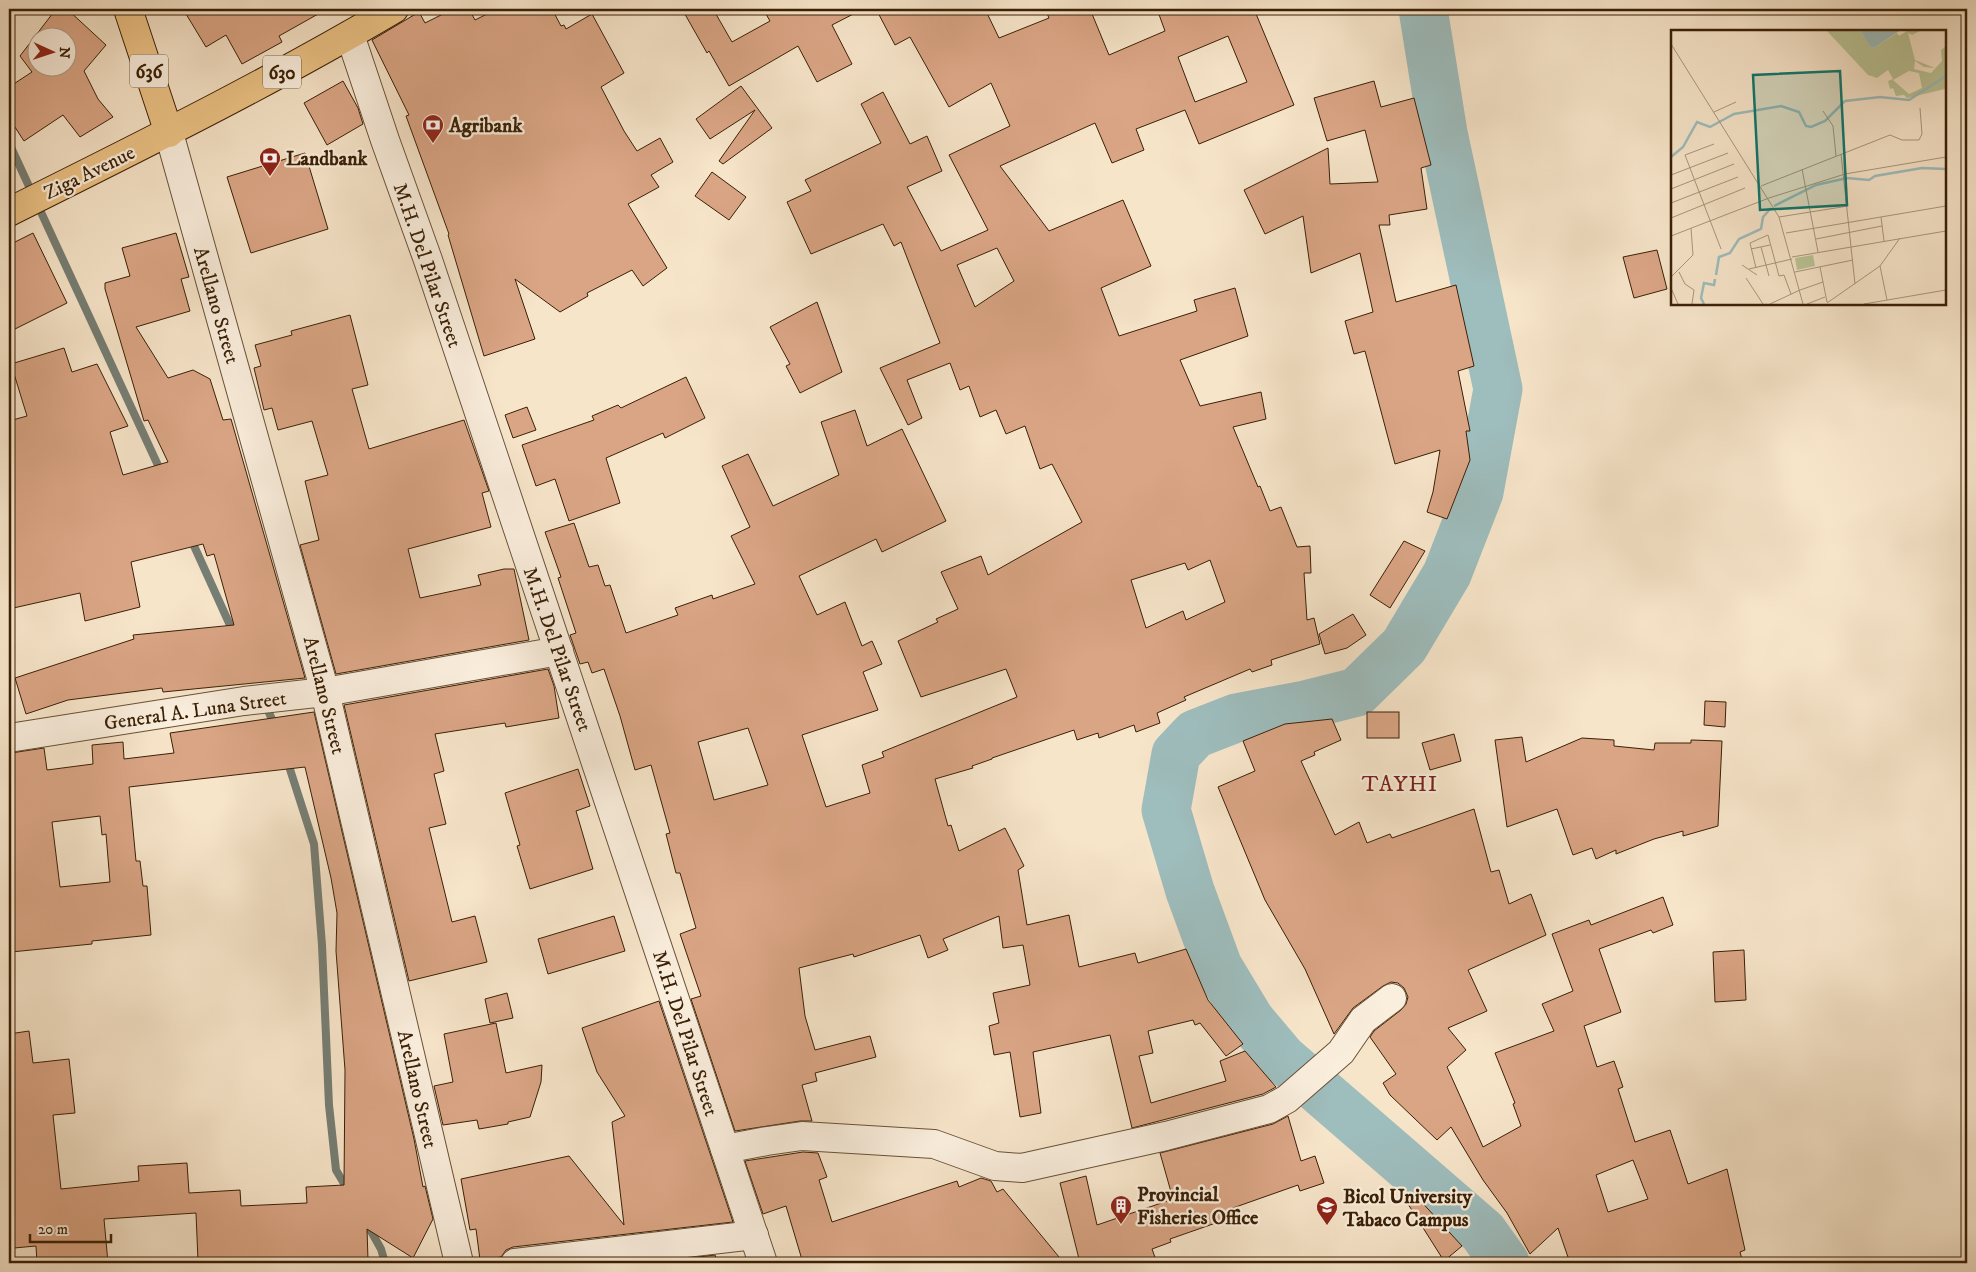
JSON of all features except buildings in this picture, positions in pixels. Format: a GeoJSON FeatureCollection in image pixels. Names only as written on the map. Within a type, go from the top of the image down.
{"type":"FeatureCollection","features":[{"type":"Feature","properties":{"kind":"main road","name":"636"},"geometry":{"type":"LineString","coordinates":[[128,9],[169,133]]}},
{"type":"Feature","properties":{"kind":"main road","name":"630"},"geometry":{"type":"LineString","coordinates":[[169,133],[350,35],[394,9]]}},
{"type":"Feature","properties":{"kind":"main road","name":"Ziga Avenue"},"geometry":{"type":"LineString","coordinates":[[15,209],[169,133]]}},
{"type":"Feature","properties":{"kind":"street","name":"M.H. Del Pilar Street"},"geometry":{"type":"LineString","coordinates":[[350,35],[764,1263]]}},
{"type":"Feature","properties":{"kind":"street","name":"Arellano Street"},"geometry":{"type":"LineString","coordinates":[[169,133],[325,692],[459,1263]]}},
{"type":"Feature","properties":{"kind":"street","name":"General A. Luna Street"},"geometry":{"type":"LineString","coordinates":[[9,738],[244,702],[325,692],[559,651]]}},
{"type":"Feature","properties":{"kind":"street"},"geometry":{"type":"LineString","coordinates":[[725,1149],[767,1140],[802,1136],[934,1144],[995,1166],[1022,1168],[1166,1136],[1269,1109],[1287,1099],[1341,1052],[1364,1020],[1392,998]]}},
{"type":"Feature","properties":{"kind":"street"},"geometry":{"type":"LineString","coordinates":[[515,1263],[754,1235]]}},
{"type":"Feature","properties":{"kind":"waterway"},"geometry":{"type":"LineString","coordinates":[[1423,9],[1443,133],[1498,389],[1479,492],[1447,574],[1404,646],[1357,692],[1305,705],[1236,718],[1195,734],[1176,754],[1166,810],[1190,891],[1218,967],[1250,1020],[1282,1058],[1483,1232],[1505,1263]]}},
{"type":"Feature","properties":{"kind":"waterway"},"geometry":{"type":"LineString","coordinates":[[9,143],[162,474]]}},
{"type":"Feature","properties":{"kind":"waterway"},"geometry":{"type":"LineString","coordinates":[[190,537],[234,634]]}},
{"type":"Feature","properties":{"kind":"waterway"},"geometry":{"type":"LineString","coordinates":[[265,704],[276,728]]}},
{"type":"Feature","properties":{"kind":"waterway"},"geometry":{"type":"LineString","coordinates":[[287,760],[314,844],[322,945],[329,1105],[336,1170],[349,1192]]}},
{"type":"Feature","properties":{"kind":"waterway"},"geometry":{"type":"LineString","coordinates":[[367,1224],[381,1249],[385,1263]]}},
{"type":"Feature","properties":{"kind":"place","name":"Agribank"},"geometry":{"type":"Point","coordinates":[433,144]}},
{"type":"Feature","properties":{"kind":"place","name":"Landbank"},"geometry":{"type":"Point","coordinates":[270,177]}},
{"type":"Feature","properties":{"kind":"place","name":"Provincial Fisheries Office"},"geometry":{"type":"Point","coordinates":[1121,1225]}},
{"type":"Feature","properties":{"kind":"place","name":"Bicol University Tabaco Campus"},"geometry":{"type":"Point","coordinates":[1327,1226]}},
{"type":"Feature","properties":{"kind":"district","name":"TAYHI"},"geometry":{"type":"Point","coordinates":[1400,783]}}]}
